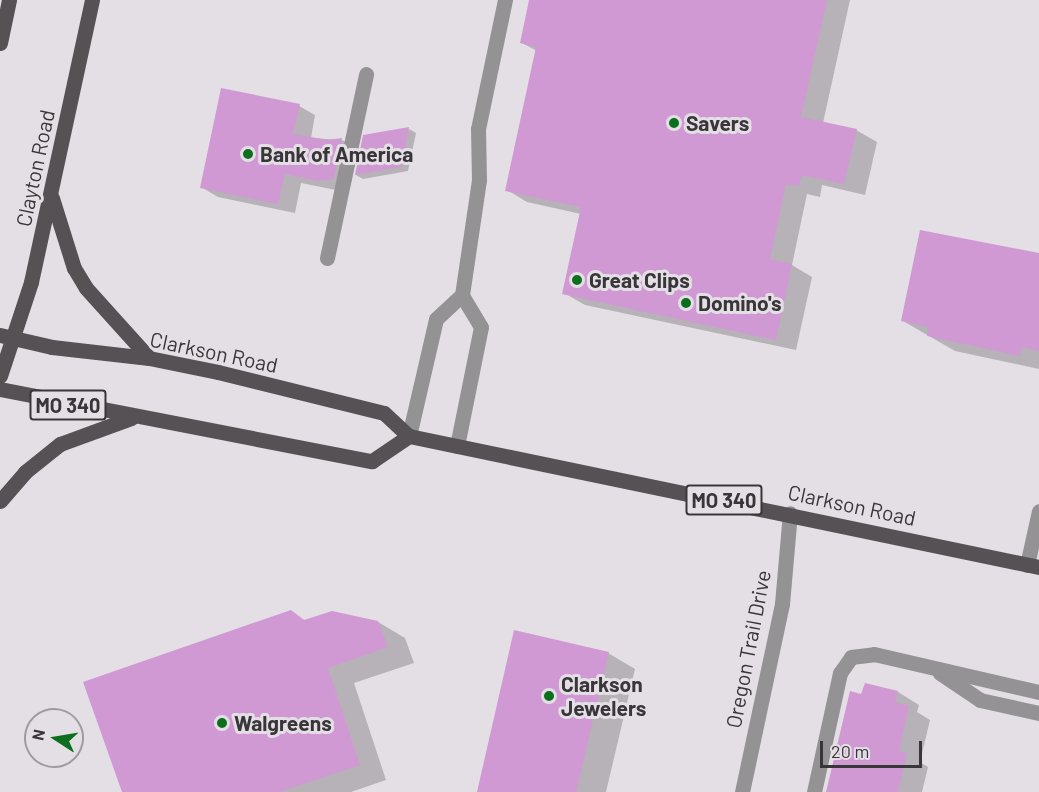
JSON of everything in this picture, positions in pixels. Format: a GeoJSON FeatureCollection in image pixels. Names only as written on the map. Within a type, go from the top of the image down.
{"type":"FeatureCollection","features":[{"type":"Feature","properties":{"kind":"main road"},"geometry":{"type":"LineString","coordinates":[[0,43],[9,0]]}},
{"type":"Feature","properties":{"kind":"main road","name":"Clayton Road"},"geometry":{"type":"LineString","coordinates":[[0,376],[7,337],[31,282],[92,0]]}},
{"type":"Feature","properties":{"kind":"main road"},"geometry":{"type":"LineString","coordinates":[[51,196],[74,268],[86,288],[150,358]]}},
{"type":"Feature","properties":{"kind":"main road","name":"Clarkson Road"},"geometry":{"type":"LineString","coordinates":[[7,337],[52,347],[150,358],[384,413],[409,436],[790,513],[1033,566]]}},
{"type":"Feature","properties":{"kind":"main road","name":"MO 340"},"geometry":{"type":"LineString","coordinates":[[0,389],[372,461],[409,436]]}},
{"type":"Feature","properties":{"kind":"main road"},"geometry":{"type":"LineString","coordinates":[[0,501],[25,472],[60,444],[92,429],[137,416]]}},
{"type":"Feature","properties":{"kind":"lane"},"geometry":{"type":"LineString","coordinates":[[409,436],[436,319],[462,295],[479,180],[478,129],[505,0]]}},
{"type":"Feature","properties":{"kind":"lane"},"geometry":{"type":"LineString","coordinates":[[327,258],[366,74]]}},
{"type":"Feature","properties":{"kind":"lane"},"geometry":{"type":"LineString","coordinates":[[457,446],[481,327],[462,295]]}},
{"type":"Feature","properties":{"kind":"lane"},"geometry":{"type":"LineString","coordinates":[[1033,566],[1039,511]]}},
{"type":"Feature","properties":{"kind":"lane","name":"Oregon Trail Drive"},"geometry":{"type":"LineString","coordinates":[[742,792],[782,604],[790,513]]}},
{"type":"Feature","properties":{"kind":"lane"},"geometry":{"type":"LineString","coordinates":[[814,792],[840,673],[851,657],[873,654],[1039,692]]}},
{"type":"Feature","properties":{"kind":"lane"},"geometry":{"type":"LineString","coordinates":[[935,669],[980,700],[1039,712]]}},
{"type":"Feature","properties":{"kind":"building","name":"Savers"},"geometry":{"type":"Polygon","coordinates":[[[529,0],[827,0],[801,117],[857,129],[844,184],[802,175],[799,186],[786,184],[770,259],[792,264],[776,340],[562,294],[581,207],[505,191],[536,47],[520,43],[529,0]]]}},
{"type":"Feature","properties":{"kind":"building","name":"Bank of America"},"geometry":{"type":"Polygon","coordinates":[[[221,88],[300,104],[293,134],[328,140],[342,138],[334,179],[318,181],[285,174],[278,204],[200,188],[221,88]]]}},
{"type":"Feature","properties":{"kind":"building"},"geometry":{"type":"Polygon","coordinates":[[[409,127],[401,167],[355,175],[363,135],[409,127]]]}},
{"type":"Feature","properties":{"kind":"building"},"geometry":{"type":"Polygon","coordinates":[[[920,230],[1039,253],[1039,351],[1022,347],[1020,356],[927,336],[929,327],[901,321],[920,230]]]}},
{"type":"Feature","properties":{"kind":"building","name":"Walgreens"},"geometry":{"type":"Polygon","coordinates":[[[291,610],[304,620],[332,611],[378,621],[388,647],[328,668],[360,765],[279,792],[122,792],[83,682],[291,610]]]}},
{"type":"Feature","properties":{"kind":"building","name":"Clarkson Jewelers"},"geometry":{"type":"Polygon","coordinates":[[[514,630],[609,652],[576,792],[477,792],[514,630]]]}},
{"type":"Feature","properties":{"kind":"building"},"geometry":{"type":"Polygon","coordinates":[[[865,683],[898,691],[895,702],[909,706],[899,751],[907,753],[898,792],[826,792],[850,691],[861,694],[865,683]]]}},
{"type":"Feature","properties":{"kind":"place","name":"Savers"},"geometry":{"type":"Point","coordinates":[674,123]}},
{"type":"Feature","properties":{"kind":"place","name":"Bank of America"},"geometry":{"type":"Point","coordinates":[248,154]}},
{"type":"Feature","properties":{"kind":"place","name":"Great Clips"},"geometry":{"type":"Point","coordinates":[577,280]}},
{"type":"Feature","properties":{"kind":"place","name":"Domino's"},"geometry":{"type":"Point","coordinates":[686,303]}},
{"type":"Feature","properties":{"kind":"place","name":"Clarkson Jewelers"},"geometry":{"type":"Point","coordinates":[549,696]}},
{"type":"Feature","properties":{"kind":"place","name":"Walgreens"},"geometry":{"type":"Point","coordinates":[222,723]}}]}
